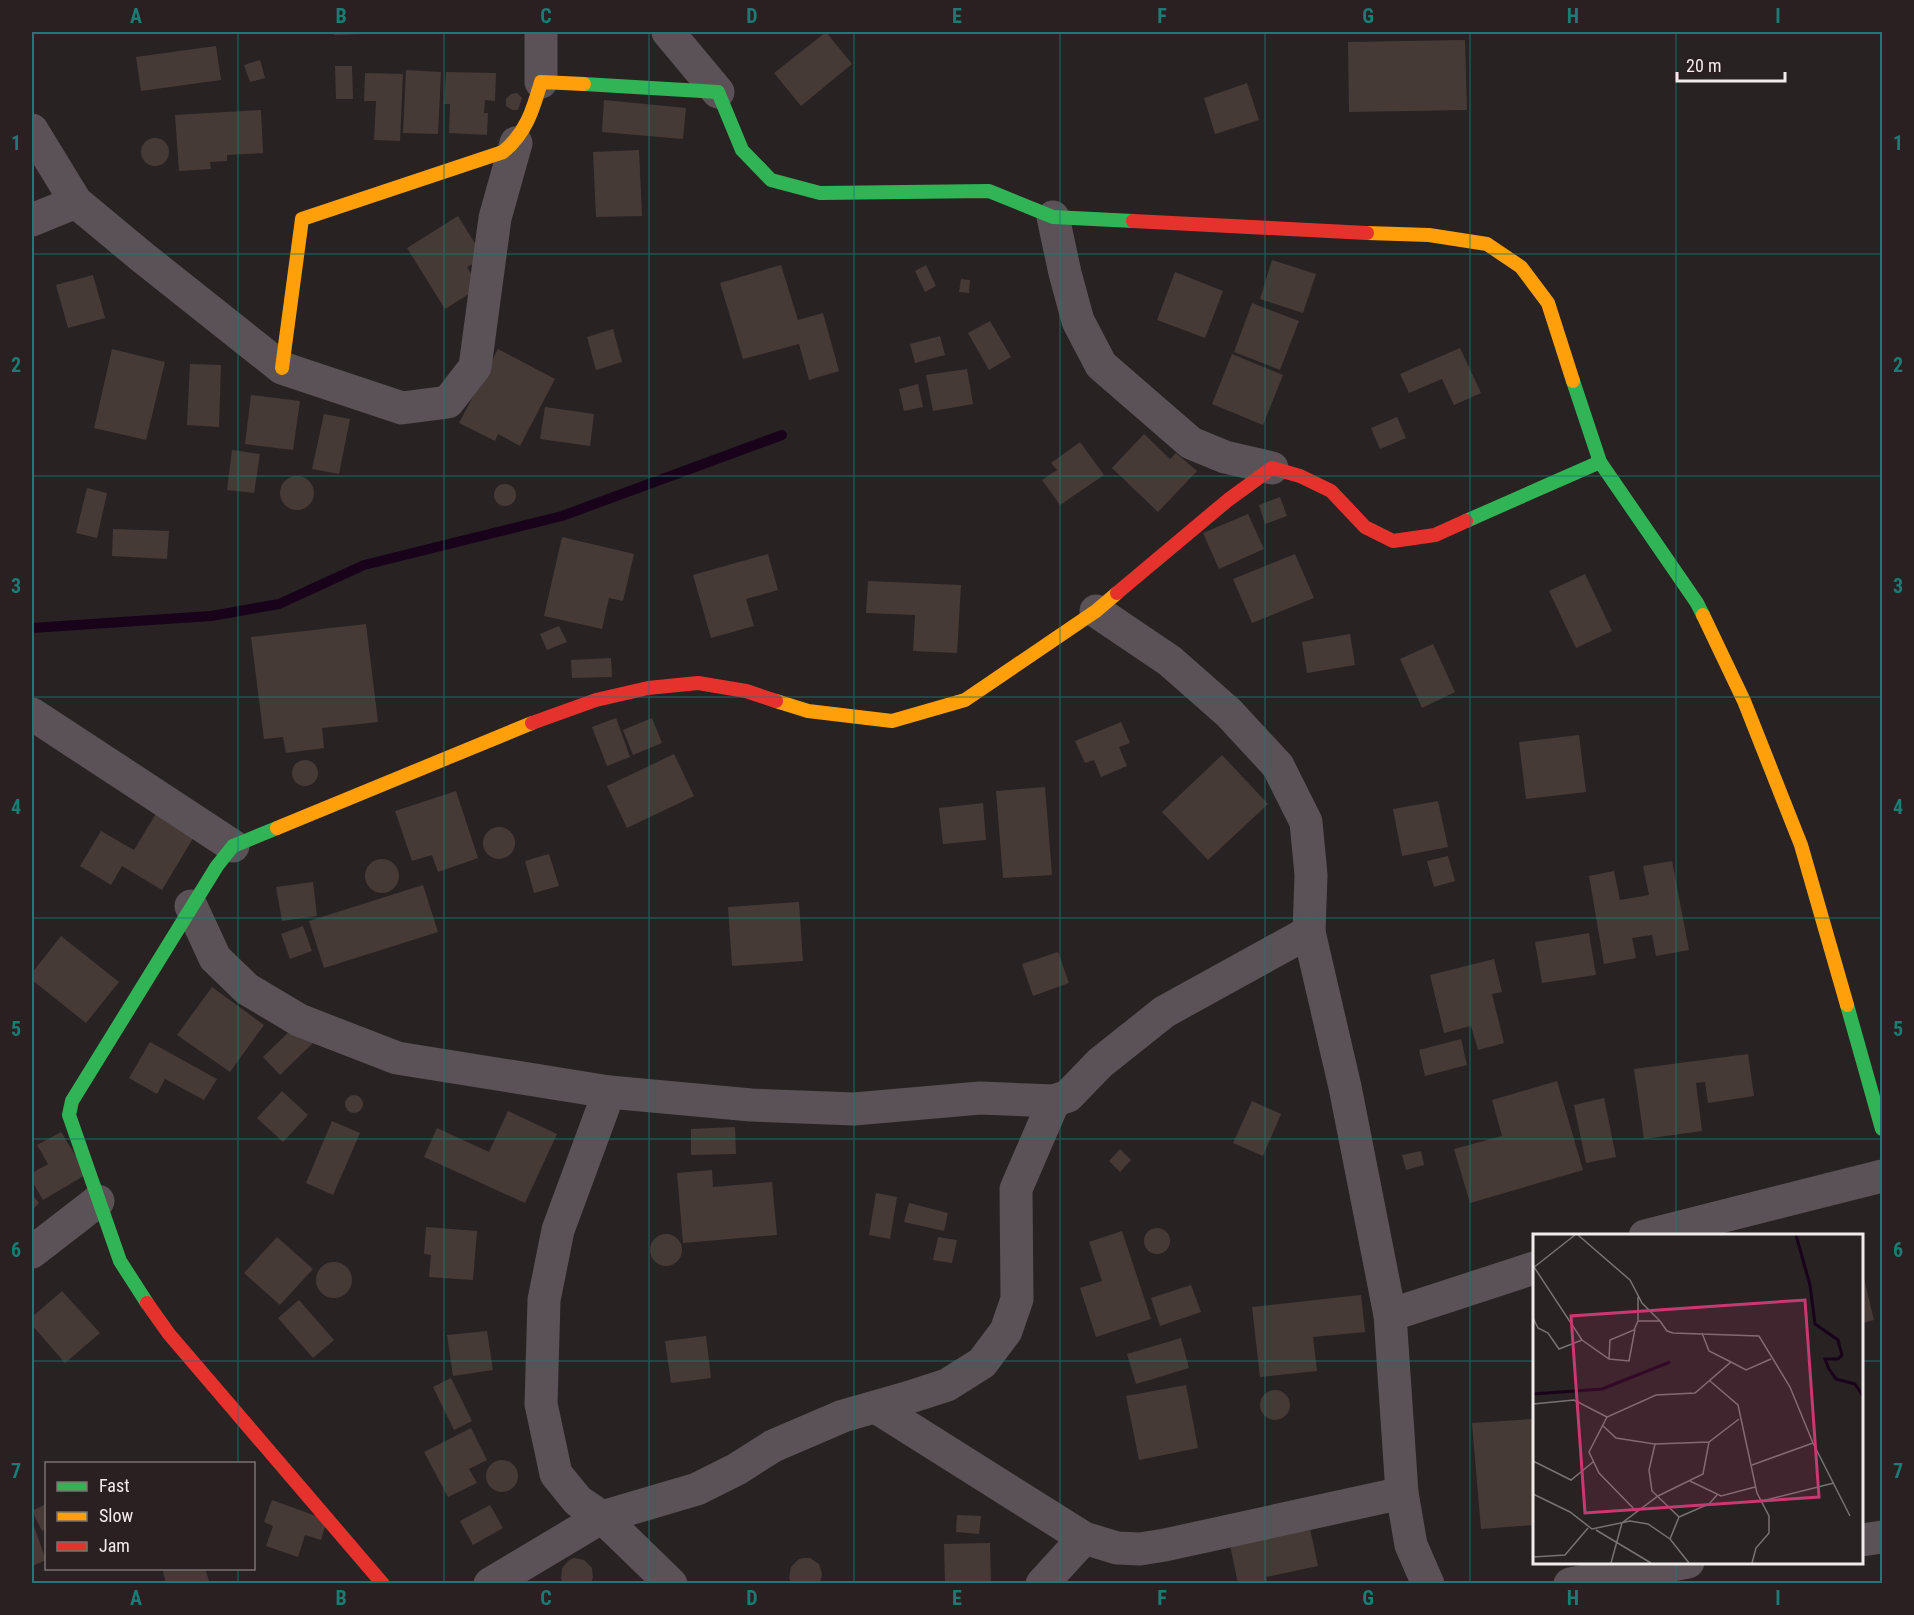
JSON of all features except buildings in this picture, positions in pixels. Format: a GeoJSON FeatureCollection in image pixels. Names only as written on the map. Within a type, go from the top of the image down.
{"type":"FeatureCollection","features":[{"type":"Feature","properties":{"kind":"street"},"geometry":{"type":"LineString","coordinates":[[32,130],[76,202],[282,369],[402,408],[448,402],[475,367],[495,219],[516,143],[528,126],[541,82],[542,32]]}},
{"type":"Feature","properties":{"kind":"street"},"geometry":{"type":"LineString","coordinates":[[668,32],[718,92],[742,150],[771,180],[820,193],[989,191],[1053,218],[1211,224],[1320,232],[1430,235],[1487,244],[1521,267],[1548,303],[1600,462],[1697,603],[1744,701],[1801,845],[1882,1129]]}},
{"type":"Feature","properties":{"kind":"street"},"geometry":{"type":"LineString","coordinates":[[541,82],[718,92]]}},
{"type":"Feature","properties":{"kind":"street"},"geometry":{"type":"LineString","coordinates":[[282,369],[302,219],[503,152],[516,143]]}},
{"type":"Feature","properties":{"kind":"street"},"geometry":{"type":"LineString","coordinates":[[32,220],[76,202]]}},
{"type":"Feature","properties":{"kind":"street"},"geometry":{"type":"LineString","coordinates":[[1053,218],[1078,321],[1101,365],[1191,443],[1225,457],[1300,476],[1331,491],[1365,527],[1393,541],[1435,535],[1600,462]]}},
{"type":"Feature","properties":{"kind":"street"},"geometry":{"type":"LineString","coordinates":[[384,1584],[169,1334],[140,1294],[120,1261],[69,1115],[72,1101],[217,866],[233,846],[516,728],[596,700],[648,688],[698,683],[746,691],[807,711],[892,721],[965,699],[1096,611],[1228,500],[1272,468]]}},
{"type":"Feature","properties":{"kind":"street"},"geometry":{"type":"LineString","coordinates":[[1096,611],[1170,661],[1229,713],[1278,766],[1306,822],[1311,875],[1309,932],[1345,1087],[1390,1315],[1402,1493],[1411,1545],[1428,1584]]}},
{"type":"Feature","properties":{"kind":"street"},"geometry":{"type":"LineString","coordinates":[[32,714],[233,846]]}},
{"type":"Feature","properties":{"kind":"street"},"geometry":{"type":"LineString","coordinates":[[191,906],[215,958],[247,989],[299,1020],[397,1058],[609,1092],[750,1105],[854,1109],[980,1098],[1054,1101],[1068,1096],[1100,1063],[1164,1012],[1309,932]]}},
{"type":"Feature","properties":{"kind":"street"},"geometry":{"type":"LineString","coordinates":[[609,1092],[558,1230],[544,1300],[541,1404],[556,1474],[578,1501],[602,1517],[671,1584]]}},
{"type":"Feature","properties":{"kind":"street"},"geometry":{"type":"LineString","coordinates":[[490,1584],[602,1517],[697,1489],[773,1446],[843,1416],[947,1385],[982,1363],[1006,1331],[1017,1299],[1016,1190],[1054,1101]]}},
{"type":"Feature","properties":{"kind":"street"},"geometry":{"type":"LineString","coordinates":[[1653,1234],[1882,1176]]}},
{"type":"Feature","properties":{"kind":"street"},"geometry":{"type":"LineString","coordinates":[[32,1252],[98,1201]]}},
{"type":"Feature","properties":{"kind":"street"},"geometry":{"type":"LineString","coordinates":[[1390,1315],[1533,1268]]}},
{"type":"Feature","properties":{"kind":"street"},"geometry":{"type":"LineString","coordinates":[[876,1407],[1084,1538],[1118,1548],[1140,1549],[1402,1493]]}},
{"type":"Feature","properties":{"kind":"street"},"geometry":{"type":"LineString","coordinates":[[1863,1540],[1882,1537]]}},
{"type":"Feature","properties":{"kind":"street"},"geometry":{"type":"LineString","coordinates":[[1042,1584],[1084,1538]]}},
{"type":"Feature","properties":{"kind":"street"},"geometry":{"type":"LineString","coordinates":[[1570,1584],[1682,1564]]}},
{"type":"Feature","properties":{"kind":"waterway"},"geometry":{"type":"LineString","coordinates":[[32,628],[211,616],[279,604],[364,565],[562,516],[782,435]]}},
{"type":"Feature","properties":{"kind":"traffic: fast"},"geometry":{"type":"LineString","coordinates":[[584,84],[718,92],[742,150],[771,180],[820,193],[989,191],[1053,217],[1133,221]]}},
{"type":"Feature","properties":{"kind":"traffic: fast"},"geometry":{"type":"LineString","coordinates":[[1573,381],[1600,462],[1703,615]]}},
{"type":"Feature","properties":{"kind":"traffic: fast"},"geometry":{"type":"LineString","coordinates":[[1466,521],[1600,462]]}},
{"type":"Feature","properties":{"kind":"traffic: fast"},"geometry":{"type":"LineString","coordinates":[[147,1303],[120,1261],[69,1115],[72,1101],[217,866],[233,846],[277,828]]}},
{"type":"Feature","properties":{"kind":"traffic: fast"},"geometry":{"type":"LineString","coordinates":[[1847,1005],[1882,1129]]}},
{"type":"Feature","properties":{"kind":"traffic: slow"},"geometry":{"type":"LineString","coordinates":[[282,368],[302,219],[503,152],[523,129],[532,111],[541,82],[584,84]]}},
{"type":"Feature","properties":{"kind":"traffic: slow"},"geometry":{"type":"LineString","coordinates":[[1367,233],[1429,235],[1487,244],[1521,267],[1548,303],[1573,381]]}},
{"type":"Feature","properties":{"kind":"traffic: slow"},"geometry":{"type":"LineString","coordinates":[[776,701],[808,711],[892,721],[965,700],[1096,611],[1117,593]]}},
{"type":"Feature","properties":{"kind":"traffic: slow"},"geometry":{"type":"LineString","coordinates":[[1703,615],[1744,701],[1801,845],[1847,1005]]}},
{"type":"Feature","properties":{"kind":"traffic: slow"},"geometry":{"type":"LineString","coordinates":[[277,828],[532,723]]}},
{"type":"Feature","properties":{"kind":"traffic: jam"},"geometry":{"type":"LineString","coordinates":[[1133,221],[1367,233]]}},
{"type":"Feature","properties":{"kind":"traffic: jam"},"geometry":{"type":"LineString","coordinates":[[1117,593],[1228,500],[1272,468],[1300,476],[1331,491],[1365,527],[1393,541],[1435,535],[1466,521]]}},
{"type":"Feature","properties":{"kind":"traffic: jam"},"geometry":{"type":"LineString","coordinates":[[532,723],[596,700],[648,688],[698,683],[746,691],[776,701]]}},
{"type":"Feature","properties":{"kind":"traffic: jam"},"geometry":{"type":"LineString","coordinates":[[147,1303],[169,1334],[383,1584]]}}]}
